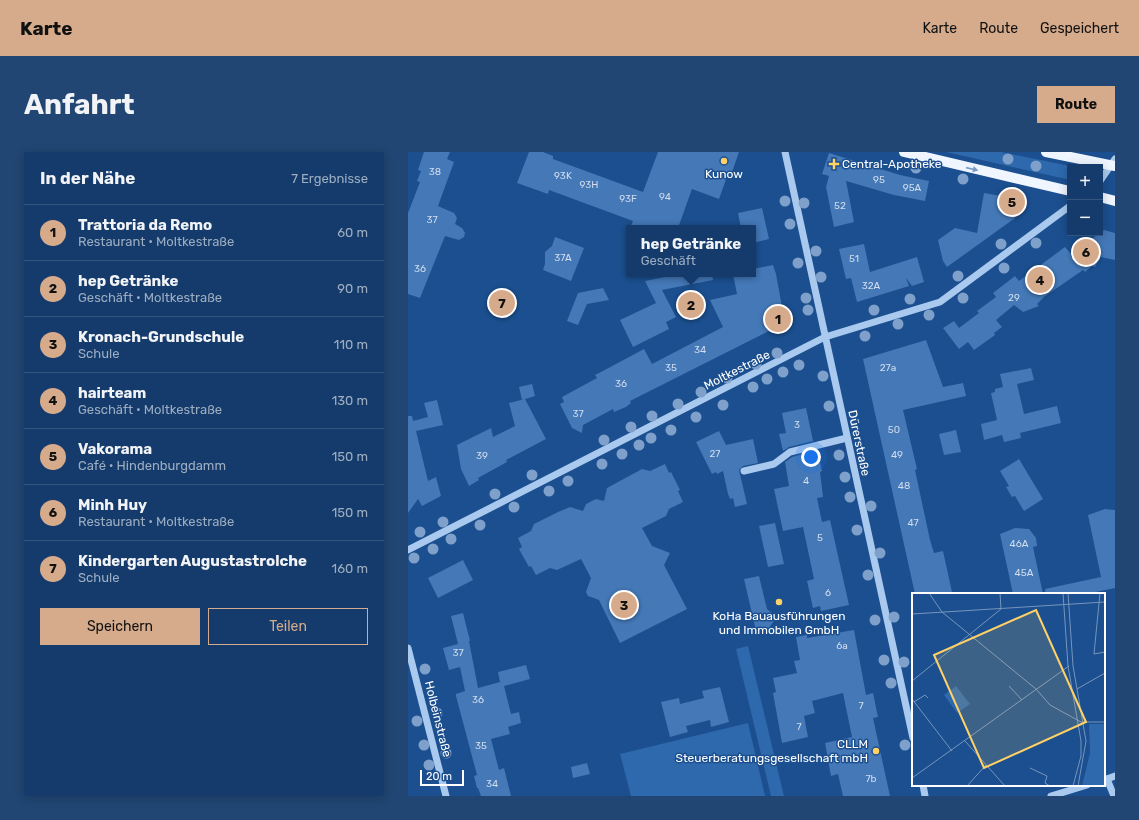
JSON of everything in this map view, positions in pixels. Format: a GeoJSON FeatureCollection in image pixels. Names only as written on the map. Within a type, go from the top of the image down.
{"type":"FeatureCollection","features":[{"type":"Feature","properties":{"kind":"main road"},"geometry":{"type":"LineString","coordinates":[[904,152],[1067,190]]}},
{"type":"Feature","properties":{"kind":"main road"},"geometry":{"type":"LineString","coordinates":[[1046,152],[1114,164]]}},
{"type":"Feature","properties":{"kind":"main road"},"geometry":{"type":"LineString","coordinates":[[1103,198],[1115,201]]}},
{"type":"Feature","properties":{"kind":"street","name":"Dürerstraße"},"geometry":{"type":"LineString","coordinates":[[785,152],[912,733]]}},
{"type":"Feature","properties":{"kind":"street"},"geometry":{"type":"LineString","coordinates":[[1103,177],[1114,164]]}},
{"type":"Feature","properties":{"kind":"street","name":"Moltkestraße"},"geometry":{"type":"LineString","coordinates":[[408,550],[825,337],[940,302],[1067,208]]}},
{"type":"Feature","properties":{"kind":"street"},"geometry":{"type":"LineString","coordinates":[[744,471],[774,464],[790,452],[847,438]]}},
{"type":"Feature","properties":{"kind":"street","name":"Holbeinstraße"},"geometry":{"type":"LineString","coordinates":[[408,648],[446,796]]}},
{"type":"Feature","properties":{"kind":"street"},"geometry":{"type":"LineString","coordinates":[[1114,796],[1105,779],[1115,776]]}},
{"type":"Feature","properties":{"kind":"street"},"geometry":{"type":"LineString","coordinates":[[923,786],[925,796]]}},
{"type":"Feature","properties":{"kind":"street"},"geometry":{"type":"LineString","coordinates":[[1051,796],[1084,786]]}},
{"type":"Feature","properties":{"kind":"shaded area"},"geometry":{"type":"Polygon","coordinates":[[[946,152],[1001,152],[1067,165],[1067,179],[946,152]]]}},
{"type":"Feature","properties":{"kind":"shaded area"},"geometry":{"type":"Polygon","coordinates":[[[748,646],[784,796],[771,796],[736,649],[748,646]]]}},
{"type":"Feature","properties":{"kind":"shaded area"},"geometry":{"type":"Polygon","coordinates":[[[748,723],[765,796],[631,796],[620,754],[748,723]]]}},
{"type":"Feature","properties":{"kind":"building"},"geometry":{"type":"Polygon","coordinates":[[[424,152],[450,152],[447,159],[454,162],[438,206],[454,213],[457,218],[455,224],[462,228],[465,233],[464,237],[459,240],[445,236],[420,298],[408,294],[408,213],[420,182],[417,181],[421,171],[418,170],[424,152]]]}},
{"type":"Feature","properties":{"kind":"building"},"geometry":{"type":"Polygon","coordinates":[[[529,152],[543,152],[553,156],[553,159],[643,192],[658,152],[739,152],[730,178],[729,171],[719,199],[692,189],[679,225],[631,225],[633,221],[549,190],[548,194],[517,183],[529,152]]]}},
{"type":"Feature","properties":{"kind":"building"},"geometry":{"type":"Polygon","coordinates":[[[829,153],[900,175],[929,181],[925,201],[894,195],[846,181],[854,222],[834,227],[826,187],[829,176],[822,174],[829,153]]]}},
{"type":"Feature","properties":{"kind":"building"},"geometry":{"type":"Polygon","coordinates":[[[984,193],[1018,199],[1015,218],[947,267],[943,261],[938,240],[955,228],[977,233],[984,193]]]}},
{"type":"Feature","properties":{"kind":"building"},"geometry":{"type":"Polygon","coordinates":[[[762,208],[769,239],[756,242],[756,225],[740,225],[738,213],[762,208]]]}},
{"type":"Feature","properties":{"kind":"building"},"geometry":{"type":"Polygon","coordinates":[[[1103,231],[1115,233],[1115,260],[1101,257],[1095,267],[1092,266],[1085,272],[1083,270],[1044,297],[1037,304],[1039,306],[1023,312],[1014,305],[996,320],[1002,327],[994,333],[995,335],[974,350],[968,342],[959,349],[943,328],[954,321],[959,328],[979,313],[977,311],[996,297],[993,293],[1015,276],[1019,281],[1065,247],[1071,254],[1096,236],[1103,236],[1103,231]]]}},
{"type":"Feature","properties":{"kind":"building"},"geometry":{"type":"Polygon","coordinates":[[[555,237],[584,248],[571,281],[543,270],[545,264],[545,252],[552,246],[555,237]]]}},
{"type":"Feature","properties":{"kind":"building"},"geometry":{"type":"Polygon","coordinates":[[[864,244],[870,272],[917,257],[924,282],[912,286],[906,278],[909,286],[857,302],[851,278],[846,279],[839,249],[864,244]]]}},
{"type":"Feature","properties":{"kind":"building"},"geometry":{"type":"Polygon","coordinates":[[[773,265],[785,323],[630,401],[631,403],[626,407],[614,412],[613,409],[583,425],[582,433],[572,428],[560,404],[564,402],[562,397],[597,378],[595,375],[644,349],[652,364],[723,327],[710,300],[737,294],[734,277],[756,277],[756,268],[773,265]]]}},
{"type":"Feature","properties":{"kind":"building"},"geometry":{"type":"Polygon","coordinates":[[[666,277],[712,277],[713,280],[662,290],[676,317],[666,322],[669,329],[633,347],[620,320],[656,303],[645,281],[666,277]]]}},
{"type":"Feature","properties":{"kind":"building"},"geometry":{"type":"Polygon","coordinates":[[[603,288],[609,300],[587,304],[578,325],[567,321],[578,293],[603,288]]]}},
{"type":"Feature","properties":{"kind":"building"},"geometry":{"type":"Polygon","coordinates":[[[926,340],[943,387],[963,383],[966,396],[903,410],[917,469],[915,470],[930,540],[934,553],[943,551],[952,592],[915,593],[863,359],[926,340]]]}},
{"type":"Feature","properties":{"kind":"building"},"geometry":{"type":"Polygon","coordinates":[[[1031,368],[1034,380],[1017,384],[1024,414],[1057,406],[1061,423],[1020,433],[1021,438],[1004,442],[1002,435],[984,440],[981,424],[997,420],[991,393],[995,392],[995,389],[1003,387],[1000,374],[1031,368]]]}},
{"type":"Feature","properties":{"kind":"building"},"geometry":{"type":"Polygon","coordinates":[[[532,384],[535,396],[522,400],[519,387],[532,384]]]}},
{"type":"Feature","properties":{"kind":"building"},"geometry":{"type":"Polygon","coordinates":[[[525,399],[546,439],[506,460],[507,462],[478,478],[479,480],[469,486],[461,469],[457,445],[491,428],[493,437],[515,426],[509,403],[525,399]]]}},
{"type":"Feature","properties":{"kind":"building"},"geometry":{"type":"Polygon","coordinates":[[[437,400],[443,425],[416,431],[428,481],[436,477],[441,496],[422,506],[418,499],[408,513],[408,416],[412,416],[413,421],[428,417],[424,403],[437,400]]]}},
{"type":"Feature","properties":{"kind":"building"},"geometry":{"type":"Polygon","coordinates":[[[806,408],[813,441],[789,447],[783,451],[779,434],[786,433],[782,413],[806,408]]]}},
{"type":"Feature","properties":{"kind":"building"},"geometry":{"type":"Polygon","coordinates":[[[956,430],[961,452],[944,455],[939,434],[956,430]]]}},
{"type":"Feature","properties":{"kind":"building"},"geometry":{"type":"Polygon","coordinates":[[[719,431],[726,445],[753,439],[758,463],[743,466],[739,470],[747,504],[735,507],[733,498],[730,499],[728,494],[723,471],[717,474],[716,472],[712,474],[696,442],[719,431]]]}},
{"type":"Feature","properties":{"kind":"building"},"geometry":{"type":"Polygon","coordinates":[[[815,451],[816,459],[819,458],[822,471],[820,472],[823,497],[817,498],[822,522],[830,520],[849,605],[821,611],[820,606],[813,608],[807,581],[814,579],[803,527],[783,531],[774,489],[789,486],[785,462],[792,457],[815,451]]]}},
{"type":"Feature","properties":{"kind":"building"},"geometry":{"type":"Polygon","coordinates":[[[1019,459],[1043,499],[1024,511],[1015,496],[1012,497],[1006,487],[1009,486],[1000,471],[1019,459]]]}},
{"type":"Feature","properties":{"kind":"building"},"geometry":{"type":"Polygon","coordinates":[[[665,464],[680,490],[678,491],[683,502],[669,509],[666,516],[642,528],[652,546],[670,553],[664,565],[687,609],[620,643],[599,600],[588,596],[586,592],[591,578],[581,559],[557,570],[550,568],[536,575],[531,566],[529,567],[519,549],[522,547],[518,538],[531,531],[534,524],[558,512],[570,507],[583,511],[586,504],[596,499],[604,501],[607,488],[642,469],[650,471],[665,464]]]}},
{"type":"Feature","properties":{"kind":"building"},"geometry":{"type":"Polygon","coordinates":[[[1105,509],[1115,510],[1115,588],[1091,593],[1046,593],[1045,589],[1101,577],[1088,515],[1105,509]]]}},
{"type":"Feature","properties":{"kind":"building"},"geometry":{"type":"Polygon","coordinates":[[[775,523],[784,564],[768,567],[759,526],[775,523]]]}},
{"type":"Feature","properties":{"kind":"building"},"geometry":{"type":"Polygon","coordinates":[[[1015,528],[1029,529],[1036,538],[1037,546],[1033,547],[1043,593],[1013,593],[1000,534],[1015,528]]]}},
{"type":"Feature","properties":{"kind":"building"},"geometry":{"type":"Polygon","coordinates":[[[463,560],[473,580],[438,598],[428,578],[463,560]]]}},
{"type":"Feature","properties":{"kind":"building"},"geometry":{"type":"Polygon","coordinates":[[[759,576],[767,609],[773,614],[775,619],[769,628],[756,631],[744,579],[759,576]]]}},
{"type":"Feature","properties":{"kind":"building"},"geometry":{"type":"Polygon","coordinates":[[[463,613],[470,641],[478,688],[500,682],[498,672],[526,665],[530,679],[504,686],[511,714],[519,712],[521,723],[508,727],[510,734],[491,739],[499,770],[504,768],[511,796],[481,796],[477,788],[474,776],[477,775],[456,696],[456,694],[465,691],[460,667],[449,670],[443,648],[458,644],[451,616],[463,613]]]}},
{"type":"Feature","properties":{"kind":"building"},"geometry":{"type":"Polygon","coordinates":[[[854,630],[866,695],[873,693],[878,717],[873,718],[890,796],[843,796],[838,774],[831,776],[825,743],[852,737],[843,693],[812,701],[815,713],[804,716],[808,737],[782,743],[773,693],[776,692],[773,678],[797,673],[794,661],[800,660],[796,637],[807,635],[807,638],[854,630]]]}},
{"type":"Feature","properties":{"kind":"building"},"geometry":{"type":"Polygon","coordinates":[[[720,687],[729,722],[711,727],[710,720],[686,726],[688,732],[670,737],[661,702],[679,698],[680,704],[704,698],[702,691],[720,687]]]}},
{"type":"Feature","properties":{"kind":"building"},"geometry":{"type":"Polygon","coordinates":[[[587,763],[590,774],[573,778],[571,767],[587,763]]]}},
{"type":"Feature","properties":{"kind":"place","name":"Kunow"},"geometry":{"type":"Point","coordinates":[724,161]}},
{"type":"Feature","properties":{"kind":"place","name":"Central-Apotheke"},"geometry":{"type":"Point","coordinates":[834,164]}},
{"type":"Feature","properties":{"kind":"place","name":"Vakorama"},"geometry":{"type":"Point","coordinates":[1012,202]}},
{"type":"Feature","properties":{"kind":"place","name":"Minh Huy"},"geometry":{"type":"Point","coordinates":[1086,252]}},
{"type":"Feature","properties":{"kind":"place","name":"hairteam"},"geometry":{"type":"Point","coordinates":[1040,280]}},
{"type":"Feature","properties":{"kind":"place","name":"Kindergarten Augustastrolche"},"geometry":{"type":"Point","coordinates":[502,303]}},
{"type":"Feature","properties":{"kind":"place","name":"hep Getränke"},"geometry":{"type":"Point","coordinates":[691,305]}},
{"type":"Feature","properties":{"kind":"place","name":"Trattoria da Remo"},"geometry":{"type":"Point","coordinates":[778,319]}},
{"type":"Feature","properties":{"kind":"place","name":"KoHa Bauausführungen und Immobilen GmbH"},"geometry":{"type":"Point","coordinates":[779,602]}},
{"type":"Feature","properties":{"kind":"place","name":"Kronach-Grundschule"},"geometry":{"type":"Point","coordinates":[624,605]}},
{"type":"Feature","properties":{"kind":"place","name":"CLLM Steuerberatungsgesellschaft mbH"},"geometry":{"type":"Point","coordinates":[876,751]}}]}
